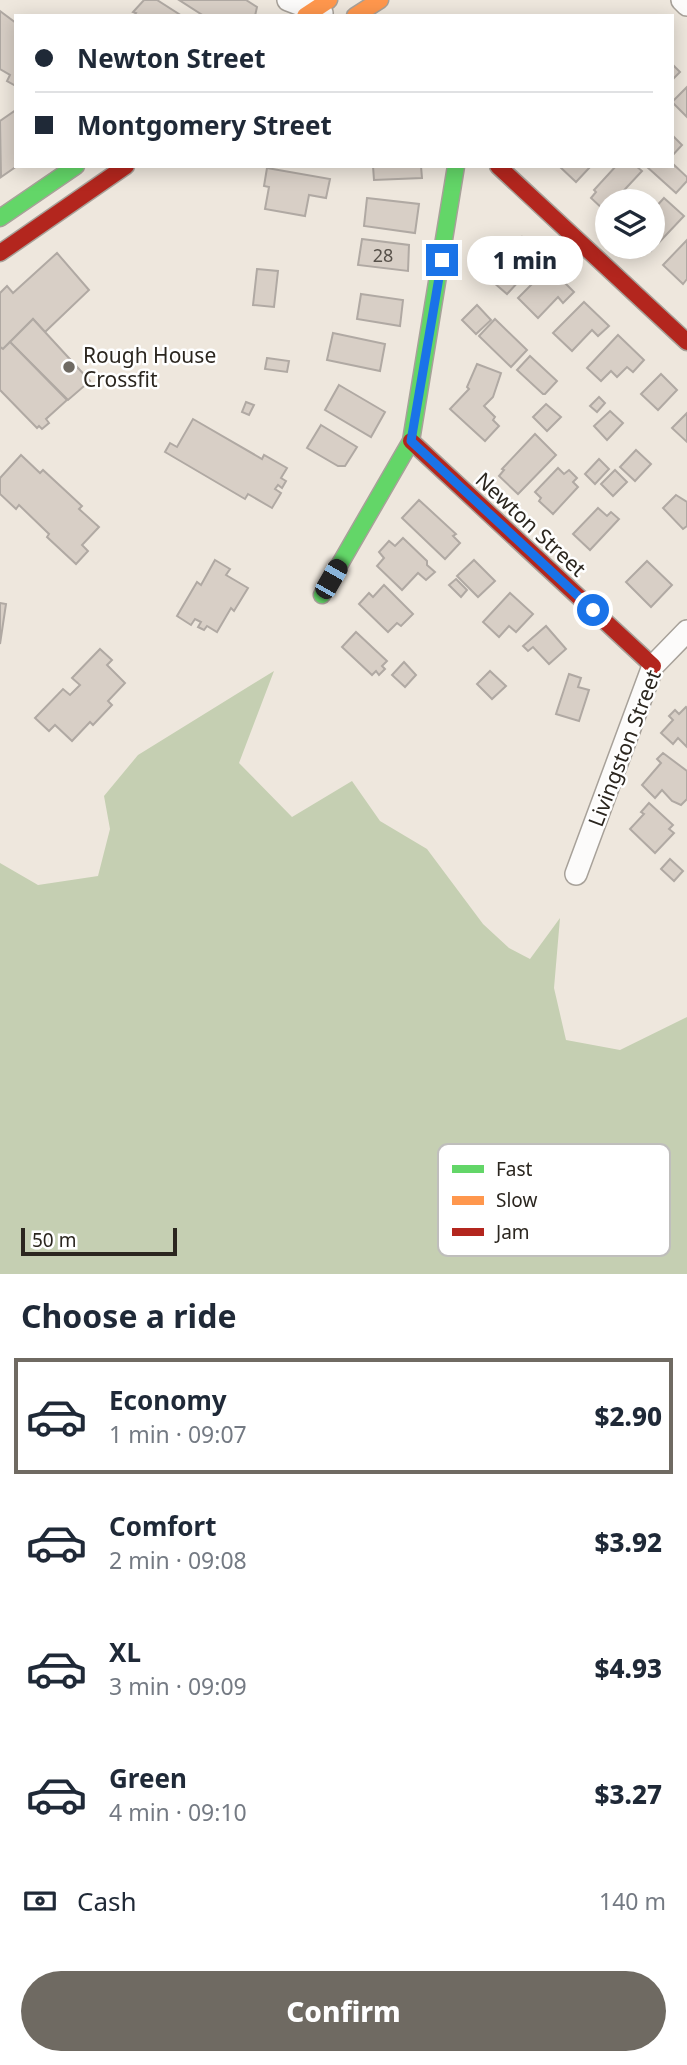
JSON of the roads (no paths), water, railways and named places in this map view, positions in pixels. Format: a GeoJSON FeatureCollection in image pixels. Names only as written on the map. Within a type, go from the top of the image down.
{"type":"FeatureCollection","features":[{"type":"Feature","properties":{"kind":"street"},"geometry":{"type":"LineString","coordinates":[[288,0],[319,10]]}},
{"type":"Feature","properties":{"kind":"street"},"geometry":{"type":"LineString","coordinates":[[358,14],[380,0]]}},
{"type":"Feature","properties":{"kind":"street"},"geometry":{"type":"LineString","coordinates":[[682,0],[687,5]]}},
{"type":"Feature","properties":{"kind":"street"},"geometry":{"type":"LineString","coordinates":[[0,218],[73,168]]}},
{"type":"Feature","properties":{"kind":"street"},"geometry":{"type":"LineString","coordinates":[[0,253],[123,168]]}},
{"type":"Feature","properties":{"kind":"street"},"geometry":{"type":"LineString","coordinates":[[322,595],[411,441],[456,168]]}},
{"type":"Feature","properties":{"kind":"street"},"geometry":{"type":"LineString","coordinates":[[500,168],[687,342]]}},
{"type":"Feature","properties":{"kind":"street"},"geometry":{"type":"LineString","coordinates":[[21,202],[37,226]]}},
{"type":"Feature","properties":{"kind":"street","name":"Newton Street"},"geometry":{"type":"LineString","coordinates":[[411,441],[653,666]]}},
{"type":"Feature","properties":{"kind":"street","name":"Livingston Street"},"geometry":{"type":"LineString","coordinates":[[576,874],[653,666],[687,631]]}},
{"type":"Feature","properties":{"kind":"place","name":"Rough House Crossfit"},"geometry":{"type":"Point","coordinates":[69,367]}}]}
